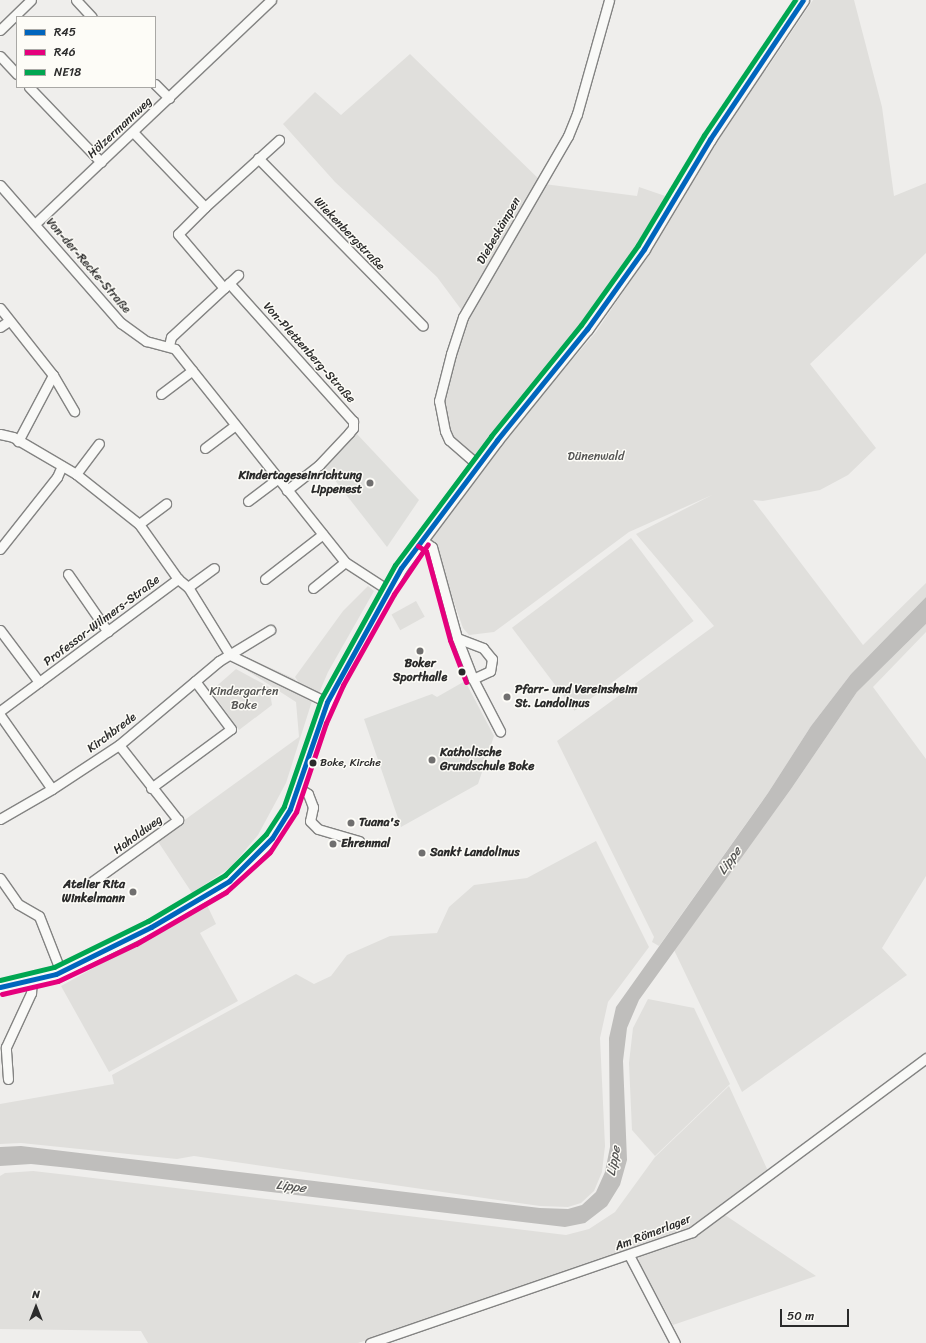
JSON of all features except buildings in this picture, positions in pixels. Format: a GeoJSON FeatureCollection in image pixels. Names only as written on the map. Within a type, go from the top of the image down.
{"type":"FeatureCollection","features":[{"type":"Feature","properties":{"kind":"main road"},"geometry":{"type":"LineString","coordinates":[[0,987],[61,972],[151,927],[229,881],[272,838],[290,809],[327,702],[388,590],[422,540],[478,465],[587,330],[644,249],[710,139],[803,0]]}},
{"type":"Feature","properties":{"kind":"street"},"geometry":{"type":"LineString","coordinates":[[0,30],[31,0]]}},
{"type":"Feature","properties":{"kind":"street"},"geometry":{"type":"LineString","coordinates":[[76,0],[91,16]]}},
{"type":"Feature","properties":{"kind":"street","name":"Hölzermannweg"},"geometry":{"type":"LineString","coordinates":[[36,223],[271,0]]}},
{"type":"Feature","properties":{"kind":"street","name":"Diebeskämpen"},"geometry":{"type":"LineString","coordinates":[[478,465],[449,440],[444,431],[439,401],[451,354],[463,317],[568,136],[578,114],[610,0]]}},
{"type":"Feature","properties":{"kind":"street"},"geometry":{"type":"LineString","coordinates":[[0,56],[16,73]]}},
{"type":"Feature","properties":{"kind":"street"},"geometry":{"type":"LineString","coordinates":[[156,85],[169,98]]}},
{"type":"Feature","properties":{"kind":"street"},"geometry":{"type":"LineString","coordinates":[[30,88],[102,162]]}},
{"type":"Feature","properties":{"kind":"street"},"geometry":{"type":"LineString","coordinates":[[133,132],[205,207]]}},
{"type":"Feature","properties":{"kind":"street"},"geometry":{"type":"LineString","coordinates":[[227,285],[178,234],[278,140]]}},
{"type":"Feature","properties":{"kind":"street","name":"Wiekenbergstraße"},"geometry":{"type":"LineString","coordinates":[[258,158],[423,326]]}},
{"type":"Feature","properties":{"kind":"street","name":"Von-der-Recke-Straße"},"geometry":{"type":"LineString","coordinates":[[0,185],[36,223],[121,323],[146,341],[169,346]]}},
{"type":"Feature","properties":{"kind":"street"},"geometry":{"type":"LineString","coordinates":[[238,274],[171,337],[169,346],[192,371],[345,562],[388,590]]}},
{"type":"Feature","properties":{"kind":"street","name":"Von-Plettenberg-Straße"},"geometry":{"type":"LineString","coordinates":[[227,285],[352,421],[349,433],[319,465],[287,490]]}},
{"type":"Feature","properties":{"kind":"street"},"geometry":{"type":"LineString","coordinates":[[0,308],[53,376],[74,411]]}},
{"type":"Feature","properties":{"kind":"street"},"geometry":{"type":"LineString","coordinates":[[0,328],[9,321]]}},
{"type":"Feature","properties":{"kind":"street"},"geometry":{"type":"LineString","coordinates":[[161,394],[192,371]]}},
{"type":"Feature","properties":{"kind":"street"},"geometry":{"type":"LineString","coordinates":[[18,441],[53,376]]}},
{"type":"Feature","properties":{"kind":"street"},"geometry":{"type":"LineString","coordinates":[[205,448],[235,425]]}},
{"type":"Feature","properties":{"kind":"street"},"geometry":{"type":"LineString","coordinates":[[0,434],[18,441],[76,474],[139,524],[178,579],[188,587],[230,655],[327,702]]}},
{"type":"Feature","properties":{"kind":"street"},"geometry":{"type":"LineString","coordinates":[[76,474],[99,444]]}},
{"type":"Feature","properties":{"kind":"street"},"geometry":{"type":"LineString","coordinates":[[0,550],[57,477],[62,466]]}},
{"type":"Feature","properties":{"kind":"street"},"geometry":{"type":"LineString","coordinates":[[248,501],[278,478]]}},
{"type":"Feature","properties":{"kind":"street"},"geometry":{"type":"LineString","coordinates":[[139,524],[166,504]]}},
{"type":"Feature","properties":{"kind":"street"},"geometry":{"type":"LineString","coordinates":[[265,579],[323,534]]}},
{"type":"Feature","properties":{"kind":"street"},"geometry":{"type":"LineString","coordinates":[[422,540],[432,547],[457,638],[473,679],[500,731]]}},
{"type":"Feature","properties":{"kind":"street"},"geometry":{"type":"LineString","coordinates":[[313,588],[345,562]]}},
{"type":"Feature","properties":{"kind":"street"},"geometry":{"type":"LineString","coordinates":[[188,587],[214,568]]}},
{"type":"Feature","properties":{"kind":"street"},"geometry":{"type":"LineString","coordinates":[[68,574],[108,632]]}},
{"type":"Feature","properties":{"kind":"street","name":"Professor-Wilmers-Straße"},"geometry":{"type":"LineString","coordinates":[[0,711],[178,579]]}},
{"type":"Feature","properties":{"kind":"street","name":"Kirchbrede"},"geometry":{"type":"LineString","coordinates":[[0,819],[52,789],[119,745],[195,681],[230,655],[270,630]]}},
{"type":"Feature","properties":{"kind":"street","name":"Professor-Wilmers-Straße"},"geometry":{"type":"LineString","coordinates":[[1,634],[39,682]]}},
{"type":"Feature","properties":{"kind":"street"},"geometry":{"type":"LineString","coordinates":[[457,638],[483,648],[492,659],[490,671],[473,679]]}},
{"type":"Feature","properties":{"kind":"street"},"geometry":{"type":"LineString","coordinates":[[151,788],[231,728],[195,681]]}},
{"type":"Feature","properties":{"kind":"street"},"geometry":{"type":"LineString","coordinates":[[0,715],[52,789]]}},
{"type":"Feature","properties":{"kind":"street","name":"Haholdweg"},"geometry":{"type":"LineString","coordinates":[[93,881],[178,820],[151,788],[119,745]]}},
{"type":"Feature","properties":{"kind":"street"},"geometry":{"type":"LineString","coordinates":[[298,787],[308,794],[313,808],[310,821],[318,830],[359,841]]}},
{"type":"Feature","properties":{"kind":"street"},"geometry":{"type":"LineString","coordinates":[[0,878],[18,904],[39,916],[61,972]]}},
{"type":"Feature","properties":{"kind":"street"},"geometry":{"type":"LineString","coordinates":[[8,1079],[6,1047],[31,993],[32,980]]}},
{"type":"Feature","properties":{"kind":"street","name":"Am Römerlager"},"geometry":{"type":"LineString","coordinates":[[370,1343],[685,1236],[703,1226],[926,1058]]}},
{"type":"Feature","properties":{"kind":"street"},"geometry":{"type":"LineString","coordinates":[[629,1255],[676,1343]]}},
{"type":"Feature","properties":{"kind":"shaded area","name":"Kindertageseinrichtung Lippenest"},"geometry":{"type":"Polygon","coordinates":[[[357,434],[419,500],[387,547],[323,465],[357,434]]]}},
{"type":"Feature","properties":{"kind":"shaded area","name":"Katholische Grundschule Boke"},"geometry":{"type":"Polygon","coordinates":[[[465,681],[494,736],[478,784],[401,827],[364,719],[432,694],[437,697],[465,681]]]}},
{"type":"Feature","properties":{"kind":"green space","name":"Dünenwald"},"geometry":{"type":"Polygon","coordinates":[[[813,0],[854,0],[882,107],[894,196],[926,183],[926,253],[810,364],[876,448],[848,475],[820,490],[763,501],[753,500],[863,645],[926,583],[926,597],[851,674],[811,726],[768,793],[659,946],[652,942],[654,937],[557,741],[714,626],[636,534],[712,495],[629,532],[494,632],[469,635],[463,628],[433,543],[428,539],[546,390],[596,332],[646,258],[763,67],[766,70],[813,0]]]}},
{"type":"Feature","properties":{"kind":"green space"},"geometry":{"type":"Polygon","coordinates":[[[410,54],[544,184],[637,196],[639,187],[671,198],[642,245],[585,328],[476,460],[446,429],[442,401],[453,356],[469,316],[463,312],[437,277],[335,182],[283,124],[315,92],[341,115],[410,54]]]}},
{"type":"Feature","properties":{"kind":"green space"},"geometry":{"type":"Polygon","coordinates":[[[631,538],[694,621],[575,711],[512,628],[631,538]]]}},
{"type":"Feature","properties":{"kind":"green space"},"geometry":{"type":"Polygon","coordinates":[[[368,586],[374,591],[328,672],[319,693],[301,686],[295,677],[343,611],[368,586]]]}},
{"type":"Feature","properties":{"kind":"green space"},"geometry":{"type":"Polygon","coordinates":[[[416,601],[425,617],[400,630],[392,615],[416,601]]]}},
{"type":"Feature","properties":{"kind":"green space"},"geometry":{"type":"Polygon","coordinates":[[[926,624],[926,632],[873,687],[926,759],[926,876],[882,948],[907,975],[742,1092],[674,950],[791,789],[857,692],[926,624]]]}},
{"type":"Feature","properties":{"kind":"green space"},"geometry":{"type":"Polygon","coordinates":[[[247,657],[295,679],[301,692],[312,701],[286,783],[258,835],[231,867],[192,893],[157,840],[299,737],[296,702],[237,664],[247,657]]]}},
{"type":"Feature","properties":{"kind":"green space","name":"Kindergarten Boke"},"geometry":{"type":"Polygon","coordinates":[[[236,669],[269,687],[272,705],[239,730],[211,691],[236,669]]]}},
{"type":"Feature","properties":{"kind":"green space"},"geometry":{"type":"Polygon","coordinates":[[[596,841],[649,947],[608,1002],[600,1038],[605,1146],[602,1172],[594,1191],[581,1203],[568,1207],[540,1206],[194,1156],[177,1159],[21,1143],[0,1144],[0,1104],[114,1084],[112,1075],[296,974],[314,984],[331,976],[347,955],[390,936],[437,933],[449,907],[474,885],[527,878],[596,841]]]}},
{"type":"Feature","properties":{"kind":"green space"},"geometry":{"type":"Polygon","coordinates":[[[207,905],[216,924],[200,933],[238,1001],[109,1072],[61,986],[207,905]]]}},
{"type":"Feature","properties":{"kind":"green space"},"geometry":{"type":"Polygon","coordinates":[[[648,999],[694,1008],[730,1084],[655,1156],[632,1130],[629,1063],[633,1028],[648,999]]]}},
{"type":"Feature","properties":{"kind":"green space"},"geometry":{"type":"Polygon","coordinates":[[[729,1086],[768,1171],[700,1224],[683,1233],[358,1343],[148,1343],[141,1331],[0,1329],[0,1176],[5,1173],[33,1171],[566,1235],[589,1229],[615,1212],[655,1157],[729,1086]]]}},
{"type":"Feature","properties":{"kind":"green space"},"geometry":{"type":"Polygon","coordinates":[[[725,1215],[816,1276],[673,1325],[638,1261],[639,1257],[699,1233],[725,1215]]]}},
{"type":"Feature","properties":{"kind":"water","name":"Lippe"},"geometry":{"type":"Polygon","coordinates":[[[926,597],[926,624],[857,692],[791,789],[639,1000],[627,1028],[623,1061],[627,1160],[620,1185],[607,1206],[585,1223],[565,1227],[70,1168],[31,1164],[0,1166],[0,1147],[21,1146],[540,1208],[568,1209],[582,1205],[596,1192],[605,1172],[610,1147],[609,1038],[616,1007],[768,793],[811,726],[851,674],[926,597]]]}},
{"type":"Feature","properties":{"kind":"transit line","name":"NE18"},"geometry":{"type":"LineString","coordinates":[[0,980],[54,967],[148,921],[225,875],[266,834],[284,806],[321,699],[395,565],[491,436],[581,325],[638,245],[704,135],[795,0]]}},
{"type":"Feature","properties":{"kind":"transit line","name":"R45"},"geometry":{"type":"LineString","coordinates":[[0,987],[56,974],[151,927],[229,881],[272,838],[290,809],[327,702],[401,568],[497,440],[587,329],[644,249],[710,139],[803,0]]}},
{"type":"Feature","properties":{"kind":"transit line","name":"R46"},"geometry":{"type":"LineString","coordinates":[[2,994],[58,981],[136,944],[226,892],[270,852],[296,812],[326,723],[343,685],[394,594],[428,544]]}},
{"type":"Feature","properties":{"kind":"transit line","name":"R46"},"geometry":{"type":"LineString","coordinates":[[418,546],[426,551],[450,640],[466,682]]}},
{"type":"Feature","properties":{"kind":"place","name":"Kindertageseinrichtung Lippenest"},"geometry":{"type":"Point","coordinates":[370,483]}},
{"type":"Feature","properties":{"kind":"place","name":"Boker Sporthalle"},"geometry":{"type":"Point","coordinates":[420,651]}},
{"type":"Feature","properties":{"kind":"place","name":"Pfarr- und Vereinsheim St. Landolinus"},"geometry":{"type":"Point","coordinates":[507,697]}},
{"type":"Feature","properties":{"kind":"place","name":"Katholische Grundschule Boke"},"geometry":{"type":"Point","coordinates":[432,760]}},
{"type":"Feature","properties":{"kind":"place","name":"Boke, Kirche"},"geometry":{"type":"Point","coordinates":[313,763]}},
{"type":"Feature","properties":{"kind":"place","name":"Tuana's"},"geometry":{"type":"Point","coordinates":[351,823]}},
{"type":"Feature","properties":{"kind":"place","name":"Ehrenmal"},"geometry":{"type":"Point","coordinates":[333,844]}},
{"type":"Feature","properties":{"kind":"place","name":"Sankt Landolinus"},"geometry":{"type":"Point","coordinates":[422,853]}},
{"type":"Feature","properties":{"kind":"place","name":"Atelier Rita Winkelmann"},"geometry":{"type":"Point","coordinates":[133,892]}}]}
